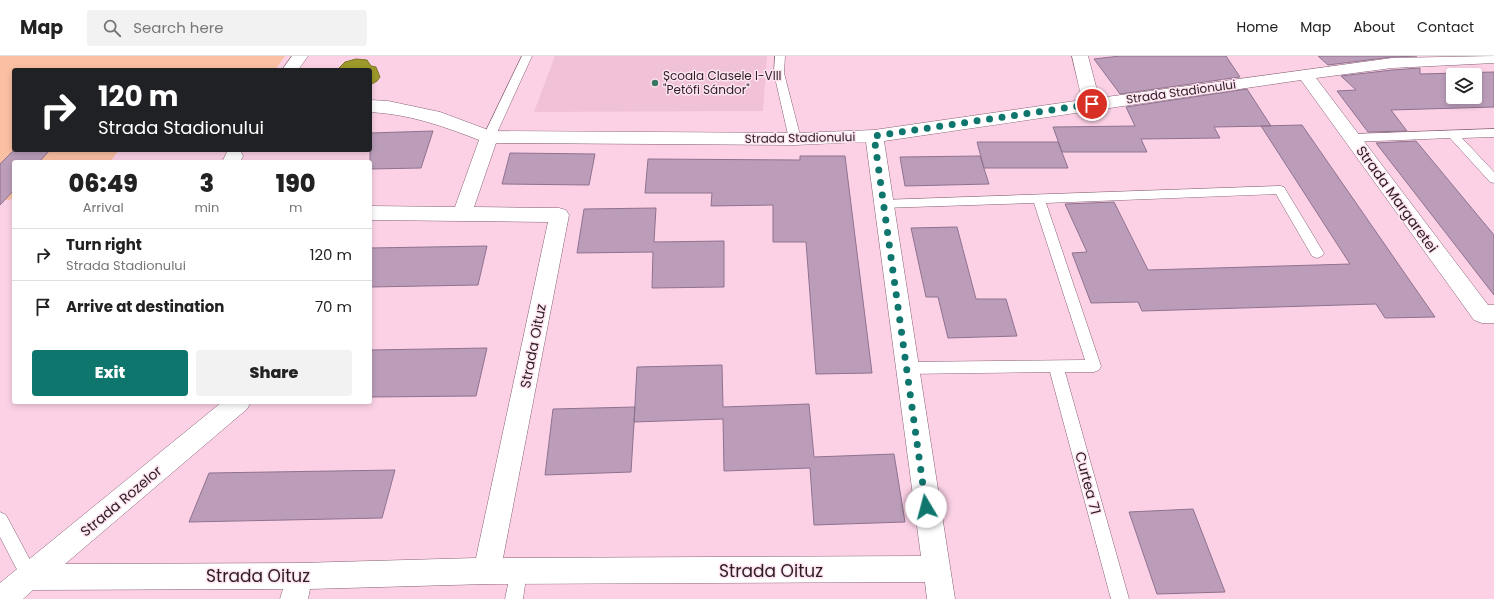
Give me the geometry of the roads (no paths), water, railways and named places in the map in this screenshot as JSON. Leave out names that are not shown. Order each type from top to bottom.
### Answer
[{"type":"street","points":[[291,68],[300,56]]},
{"type":"street","points":[[1080,56],[1092,104]]},
{"type":"street","name":"Strada Stadionului","points":[[372,106],[399,108],[440,118],[489,137],[795,139],[874,136],[1305,74],[1414,61],[1494,58]]},
{"type":"street","name":"Strada Margaretei","points":[[1305,74],[1482,314],[1494,314]]},
{"type":"street","points":[[874,136],[882,204],[940,599]]},
{"type":"street","points":[[372,213],[462,214],[489,137]]},
{"type":"street","name":"Strada Oituz","points":[[462,214],[559,215],[487,571]]},
{"type":"street","name":"Strada Rozelor","points":[[2,599],[237,404]]},
{"type":"street","name":"Strada Oituz","points":[[30,577],[297,588],[487,571],[935,569]]},
{"type":"lane","points":[[489,137],[527,56]]},
{"type":"lane","points":[[780,56],[779,73],[795,139]]},
{"type":"lane","points":[[1353,138],[1494,133]]},
{"type":"lane","points":[[1453,135],[1494,179]]},
{"type":"lane","points":[[882,204],[1280,190],[1317,253]]},
{"type":"lane","points":[[906,368],[1094,366],[1038,199]]},
{"type":"lane","name":"Curtea 71","points":[[1056,367],[1120,599]]},
{"type":"lane","points":[[0,520],[30,577]]},
{"type":"lane","points":[[514,599],[518,571]]},
{"type":"place","name":"Școala Clasele I-VIII \"Petőfi Sándor\"","points":[[655,83]]}]
